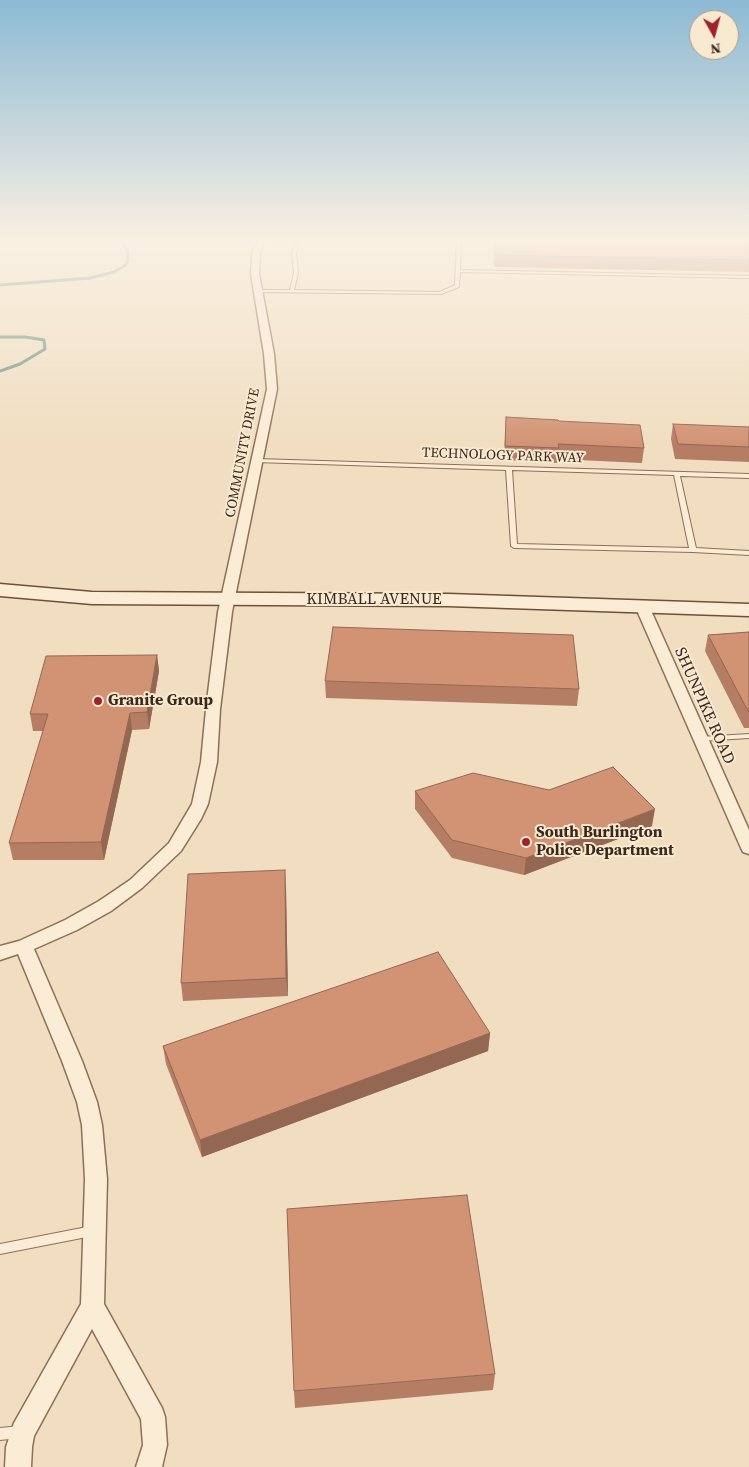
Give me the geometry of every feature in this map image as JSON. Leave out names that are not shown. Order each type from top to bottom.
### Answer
[{"type":"main road","name":"KIMBALL AVENUE","points":[[0,590],[73,598],[226,606],[458,600],[749,610]]},
{"type":"street","name":"COMMUNITY DRIVE","points":[[0,953],[24,946],[71,925],[105,906],[136,884],[175,847],[193,819],[204,790],[209,762],[213,709],[226,606],[272,389],[269,354],[260,307]]},
{"type":"street","name":"SHUNPIKE ROAD","points":[[642,606],[749,848]]},
{"type":"street","points":[[24,946],[87,1102],[95,1153],[92,1306],[152,1417],[155,1445],[149,1467]]},
{"type":"street","points":[[18,1467],[19,1446],[12,1433],[92,1306]]},
{"type":"lane","name":"TECHNOLOGY PARK WAY","points":[[257,461],[749,476]]},
{"type":"lane","points":[[509,468],[514,546],[749,553]]},
{"type":"lane","points":[[676,474],[693,550]]},
{"type":"lane","points":[[700,740],[749,736]]},
{"type":"lane","points":[[0,1249],[94,1230]]},
{"type":"building","points":[[506,417],[640,425],[644,448],[558,444],[559,448],[505,446]]},
{"type":"building","points":[[673,424],[749,427],[749,447],[678,444]]},
{"type":"building","points":[[333,627],[573,635],[579,689],[325,681]]},
{"type":"building","points":[[749,632],[749,711],[748,711],[708,635]]},
{"type":"building","points":[[157,655],[147,712],[130,713],[101,842],[9,843],[48,714],[30,714],[46,656]]},
{"type":"building","name":"South Burlington Police Department","points":[[613,767],[655,809],[526,858],[452,840],[415,791],[473,773],[549,790]]},
{"type":"building","points":[[285,870],[286,978],[181,983],[188,874]]},
{"type":"building","points":[[438,952],[490,1033],[200,1140],[163,1046]]},
{"type":"building","points":[[467,1195],[495,1374],[294,1391],[287,1209]]},
{"type":"waterway","points":[[0,337],[25,337],[44,340],[45,349],[20,364],[0,371]]},
{"type":"place","name":"Granite Group","points":[[98,701]]},
{"type":"place","name":"South Burlington Police Department","points":[[526,842]]}]
